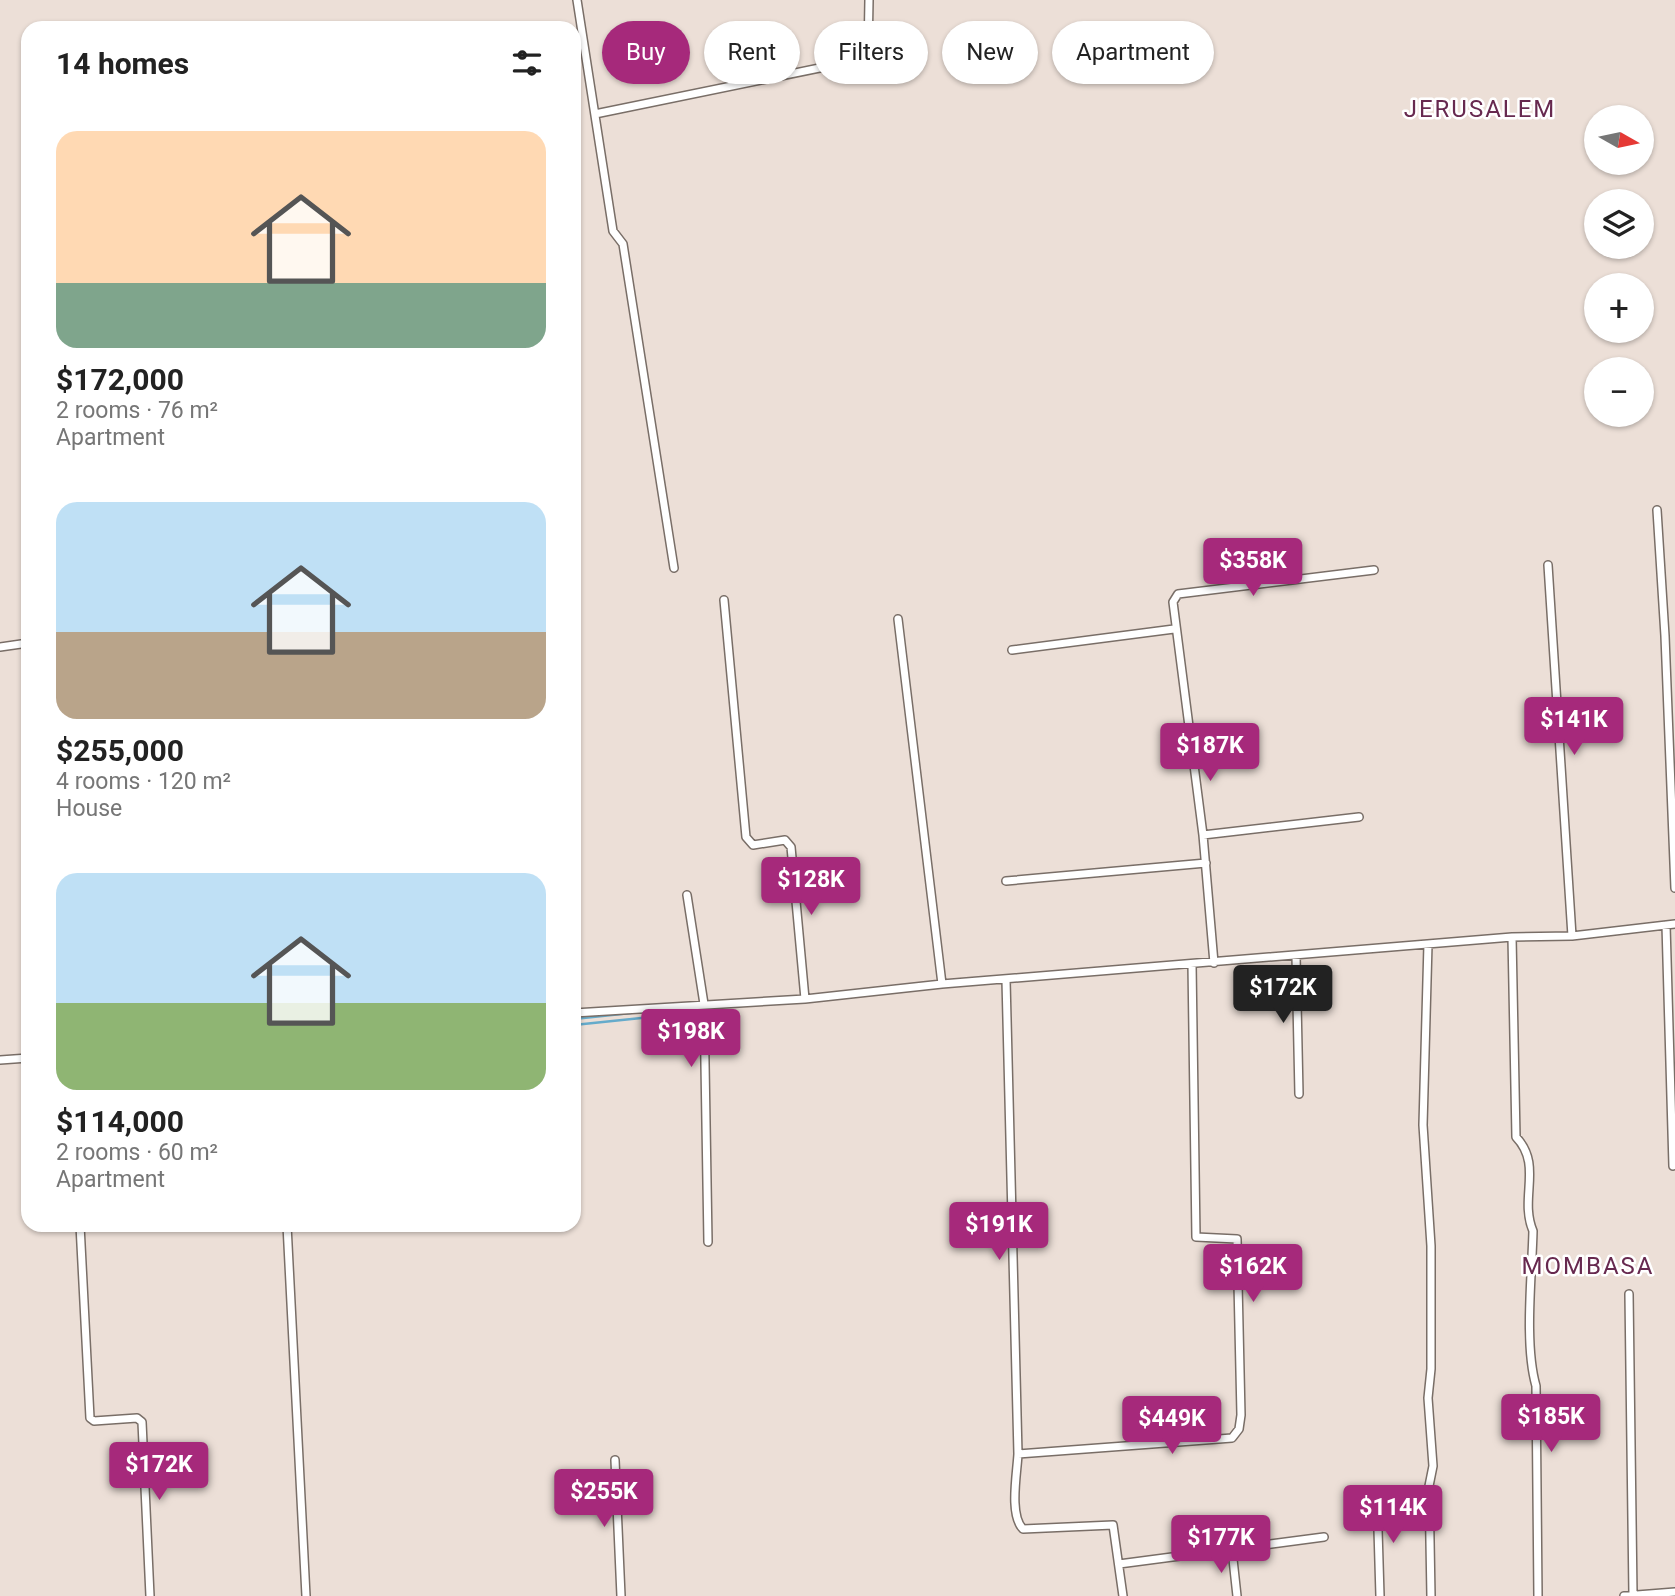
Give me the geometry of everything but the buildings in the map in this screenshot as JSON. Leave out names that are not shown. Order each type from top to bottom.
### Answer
[{"type":"street","points":[[577,0],[580,21]]},
{"type":"street","points":[[595,114],[839,64],[865,63],[868,54],[869,0]]},
{"type":"street","points":[[581,25],[614,231],[623,244],[674,568]]},
{"type":"street","points":[[1657,510],[1675,888]]},
{"type":"street","points":[[1548,565],[1572,936]]},
{"type":"street","points":[[1214,962],[1203,835],[1172,608],[1178,594],[1374,570]]},
{"type":"street","points":[[724,600],[746,838],[753,845],[785,840],[791,847],[805,999]]},
{"type":"street","points":[[898,619],[942,984]]},
{"type":"street","points":[[1012,650],[1174,629]]},
{"type":"street","points":[[0,648],[21,644]]},
{"type":"street","points":[[1203,835],[1359,817]]},
{"type":"street","points":[[1006,881],[1206,863]]},
{"type":"street","points":[[687,895],[704,1004],[708,1242]]},
{"type":"street","points":[[581,1013],[805,999],[942,984],[1512,936],[1572,936],[1675,924]]},
{"type":"street","points":[[1666,925],[1673,1166]]},
{"type":"street","points":[[1512,936],[1516,1137],[1526,1147],[1531,1161],[1528,1219],[1533,1231],[1530,1312],[1532,1370],[1536,1385],[1538,1596]]},
{"type":"street","points":[[1428,944],[1423,1125],[1431,1246],[1431,1369],[1428,1398],[1433,1466],[1429,1486],[1430,1596]]},
{"type":"street","points":[[1296,956],[1299,1094]]},
{"type":"street","points":[[1018,1454],[1231,1437],[1239,1429],[1241,1392],[1237,1239],[1196,1237],[1192,964]]},
{"type":"street","points":[[1006,980],[1018,1454],[1015,1513],[1018,1525],[1023,1529],[1113,1525],[1123,1596]]},
{"type":"street","points":[[0,1060],[21,1058]]},
{"type":"street","points":[[80,1232],[90,1418],[94,1421],[137,1418],[142,1422],[149,1596]]},
{"type":"street","points":[[287,1232],[306,1596]]},
{"type":"street","points":[[1629,1294],[1633,1595]]},
{"type":"street","points":[[615,1460],[621,1596]]},
{"type":"street","points":[[1377,1496],[1380,1596]]},
{"type":"street","points":[[1119,1564],[1324,1537]]},
{"type":"street","points":[[1232,1550],[1237,1596]]},
{"type":"street","points":[[1624,1596],[1675,1592]]},
{"type":"waterway","points":[[581,1024],[699,1012]]},
{"type":"waterway","points":[[581,1018],[631,1013]]},
{"type":"district","name":"JERUSALEM","points":[[1480,109]]},
{"type":"district","name":"MOMBASA","points":[[1588,1266]]}]
